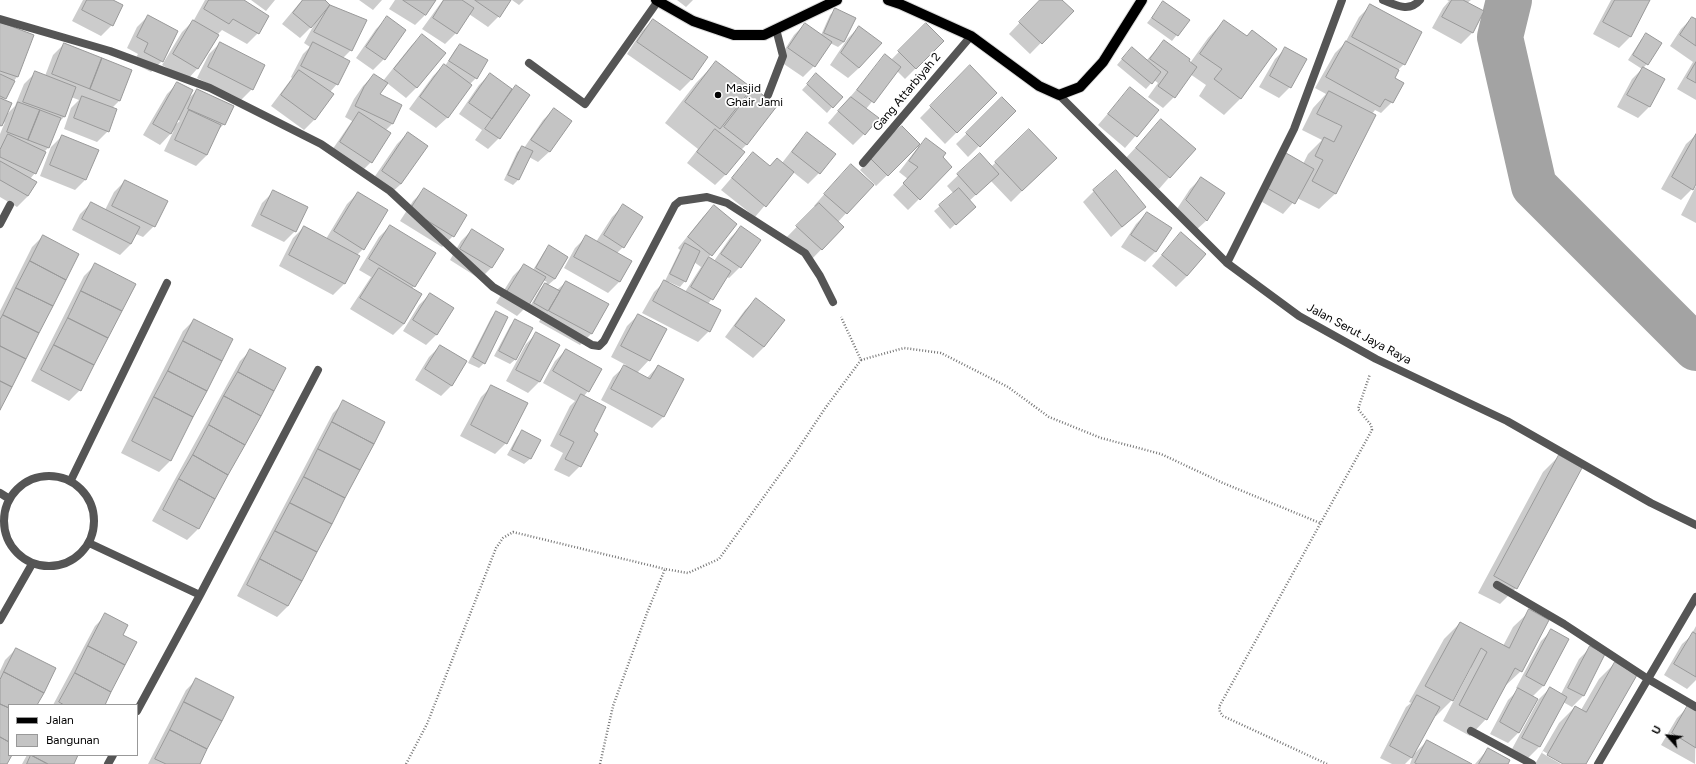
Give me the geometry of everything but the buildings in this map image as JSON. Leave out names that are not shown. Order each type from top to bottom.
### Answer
[{"type":"main road","points":[[657,0],[693,21],[734,35],[764,35],[837,0]]},
{"type":"main road","points":[[888,0],[970,36],[1039,86],[1059,95],[1080,87],[1103,62],[1142,0]]},
{"type":"street","points":[[529,63],[585,104],[657,0]]},
{"type":"street","points":[[1227,263],[1294,129],[1342,0]]},
{"type":"street","points":[[1383,0],[1402,8],[1410,7],[1420,0]]},
{"type":"street","points":[[0,19],[110,52],[210,88],[321,144],[390,191],[493,287],[592,345],[599,346],[604,341],[675,205],[680,201],[707,197],[727,203],[805,253],[820,276],[833,302]]},
{"type":"street","points":[[768,95],[783,56],[776,29]]},
{"type":"street","name":"Gang Attarbiyah 2","points":[[863,163],[970,36]]},
{"type":"street","name":"Jalan Serut Jaya Raya","points":[[1059,95],[1227,263],[1299,316],[1376,359],[1507,421],[1652,503],[1696,525]]},
{"type":"street","points":[[0,224],[10,205]]},
{"type":"street","points":[[71,480],[166,283]]},
{"type":"street","points":[[138,708],[200,595],[318,370]]},
{"type":"street","points":[[48,474],[71,480],[88,496],[95,519],[89,543],[75,559],[54,567],[32,564],[12,548],[3,524],[8,498],[25,481],[48,474]]},
{"type":"street","points":[[0,493],[8,498]]},
{"type":"street","points":[[89,543],[200,595]]},
{"type":"street","points":[[0,620],[32,564]]},
{"type":"street","points":[[1497,585],[1564,624],[1648,679],[1696,707]]},
{"type":"street","points":[[1598,764],[1696,597]]},
{"type":"street","points":[[1471,731],[1532,764]]},
{"type":"path","points":[[833,302],[861,360]]},
{"type":"path","points":[[406,764],[427,724],[493,556],[503,538],[514,532],[665,569],[688,572],[719,559],[861,360],[904,348],[941,353],[1008,387],[1049,417],[1101,438],[1161,454],[1223,483],[1320,523]]},
{"type":"path","points":[[1327,764],[1223,716],[1220,712],[1220,707],[1372,430],[1371,425],[1358,409],[1376,359]]},
{"type":"path","points":[[600,764],[613,706],[646,613],[665,569]]},
{"type":"waterway","points":[[1509,0],[1500,37],[1534,186],[1696,348]]},
{"type":"place","name":"Masjid Ghair Jami","points":[[718,95]]}]
